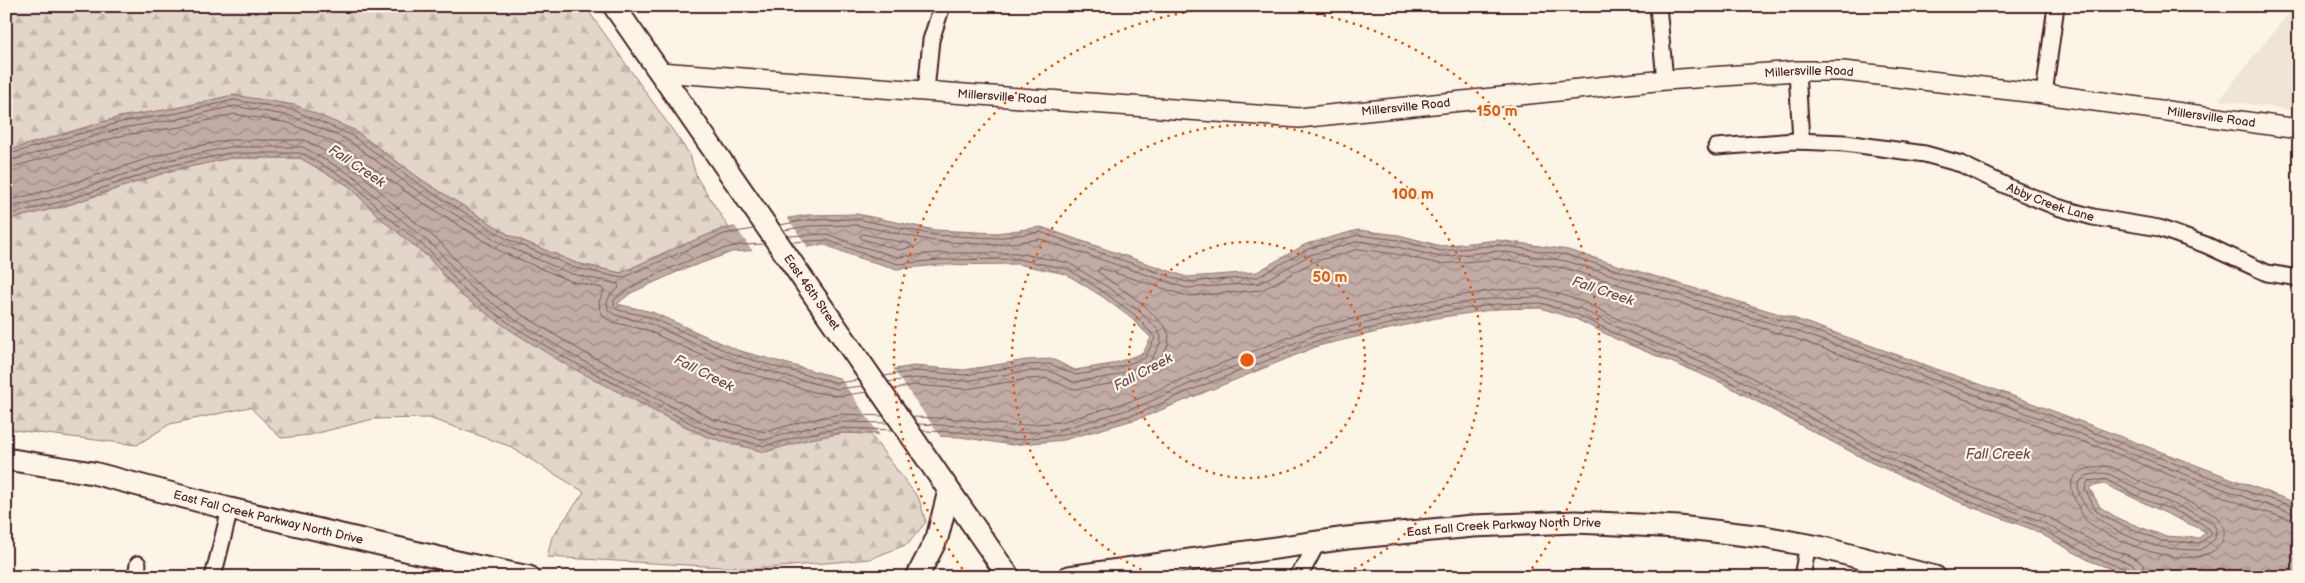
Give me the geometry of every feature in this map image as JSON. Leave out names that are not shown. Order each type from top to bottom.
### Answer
[{"type":"main road","name":"East 46th Street","points":[[614,6],[1009,577]]},
{"type":"main road","name":"East Fall Creek Parkway North Drive","points":[[6,459],[92,473],[230,509],[460,563],[529,577]]},
{"type":"main road","points":[[917,577],[937,538],[949,491]]},
{"type":"main road","name":"East Fall Creek Parkway North Drive","points":[[1069,577],[1347,538],[1473,526],[1576,522],[1679,527],[1764,537],[1808,544],[1935,577]]},
{"type":"street","points":[[926,91],[930,40],[942,6]]},
{"type":"street","points":[[1658,6],[1665,80]]},
{"type":"street","points":[[2044,94],[2056,6]]},
{"type":"street","name":"Millersville Road","points":[[659,72],[1299,118],[1665,80],[1797,71],[1852,72],[2044,94],[2299,129]]},
{"type":"street","points":[[1797,71],[1801,141]]},
{"type":"street","name":"Abby Creek Lane","points":[[1716,147],[1761,142],[1844,143],[1940,158],[1975,170],[2015,190],[2057,207],[2094,217],[2173,232],[2267,273],[2299,278]]},
{"type":"street","points":[[213,577],[230,509]]},
{"type":"street","points":[[1296,577],[1305,566],[1317,543]]},
{"type":"street","points":[[1802,577],[1808,544]]},
{"type":"shaded area","points":[[2294,6],[2299,6],[2299,111],[2219,100]]},
{"type":"green space","points":[[6,6],[585,6],[690,155],[697,178],[729,228],[668,251],[621,273],[576,263],[509,235],[422,180],[354,130],[233,95],[177,108],[120,117],[6,151]]},
{"type":"green space","points":[[231,158],[300,158],[349,186],[379,217],[428,257],[462,296],[651,410],[707,437],[765,452],[809,439],[843,433],[870,434],[919,499],[926,522],[908,544],[870,559],[757,569],[547,557],[552,537],[584,492],[509,446],[429,418],[373,419],[310,435],[281,438],[250,407],[170,424],[137,445],[6,429],[6,220],[65,206],[170,171]]},
{"type":"water","name":"Fall Creek","points":[[233,95],[295,105],[354,130],[422,180],[509,235],[576,263],[621,273],[722,229],[807,215],[857,214],[935,230],[997,233],[1041,227],[1187,277],[1257,272],[1306,244],[1358,230],[1399,235],[1441,246],[1498,240],[1568,250],[1796,319],[2016,397],[2299,504],[2299,577],[2133,577],[2090,561],[2034,530],[1966,505],[1870,462],[1722,383],[1618,340],[1576,319],[1540,308],[1498,309],[1436,318],[1318,346],[1144,417],[1064,440],[1012,445],[960,437],[843,433],[809,439],[765,452],[707,437],[568,366],[510,330],[462,296],[428,257],[379,217],[349,186],[300,158],[231,158],[170,171],[65,206],[6,220],[6,151],[120,117],[177,108]],"holes":[[[825,245],[856,257],[897,269],[939,265],[1017,264],[1066,274],[1103,297],[1132,319],[1151,338],[1143,353],[1112,364],[1075,370],[1052,359],[1026,360],[964,370],[914,366],[839,378],[737,350],[652,312],[617,304],[631,293],[677,272],[732,252]],[[2104,484],[2206,532],[2199,538],[2164,536],[2119,519],[2100,507],[2089,487]]]},
{"type":"pier","points":[[786,216],[809,249],[754,253],[734,225]]},
{"type":"pier","points":[[892,367],[942,439],[881,437],[838,375]]}]
